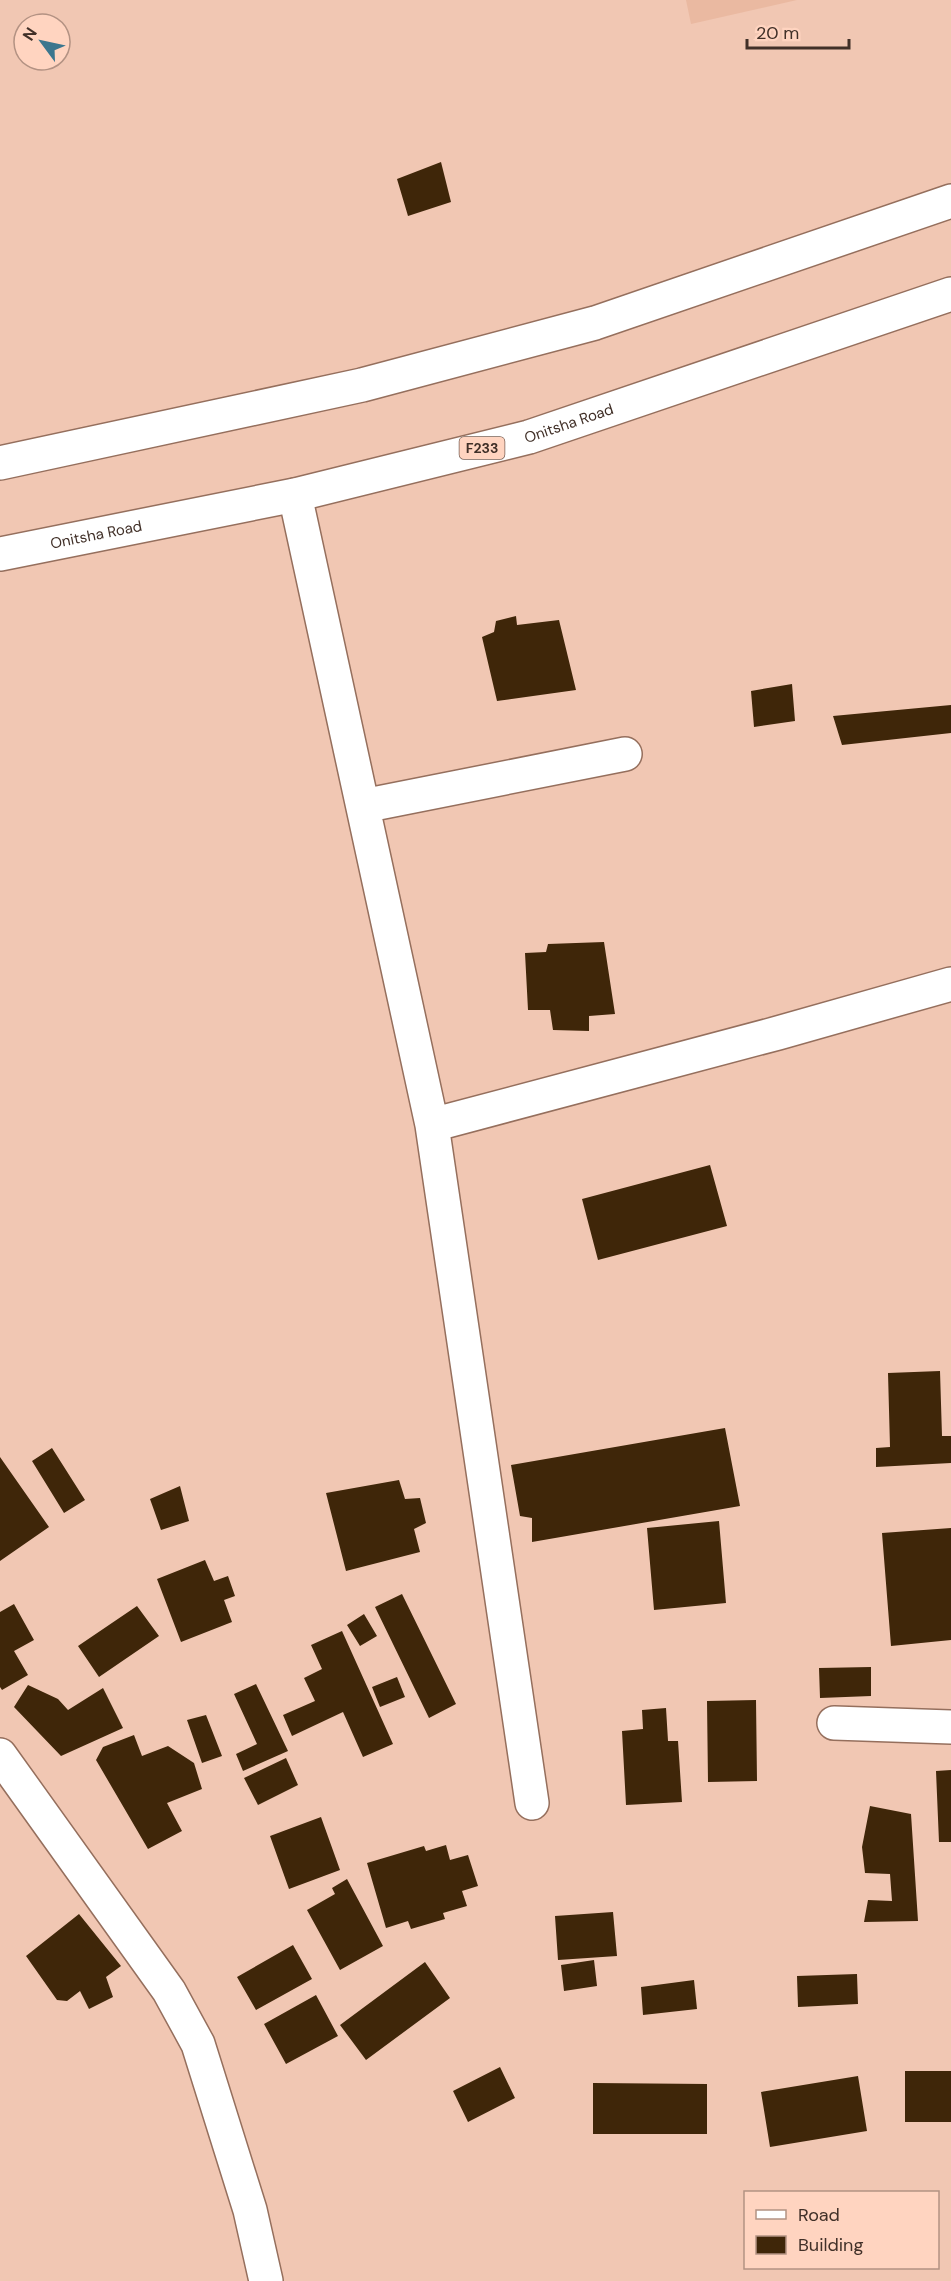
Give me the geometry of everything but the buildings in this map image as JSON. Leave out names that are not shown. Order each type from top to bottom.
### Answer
[{"type":"street","points":[[0,463],[362,385],[595,323],[951,201]]},
{"type":"street","name":"Onitsha Road","points":[[0,554],[295,495],[528,436],[951,294]]},
{"type":"street","points":[[295,495],[432,1125],[532,1803]]},
{"type":"street","points":[[363,806],[625,754]]},
{"type":"street","points":[[432,1125],[778,1034],[951,984]]},
{"type":"street","points":[[834,1723],[951,1727]]},
{"type":"street","points":[[0,1755],[169,1991],[198,2044],[250,2210],[266,2281]]},
{"type":"shaded area","points":[[686,0],[797,0],[691,24]]}]
